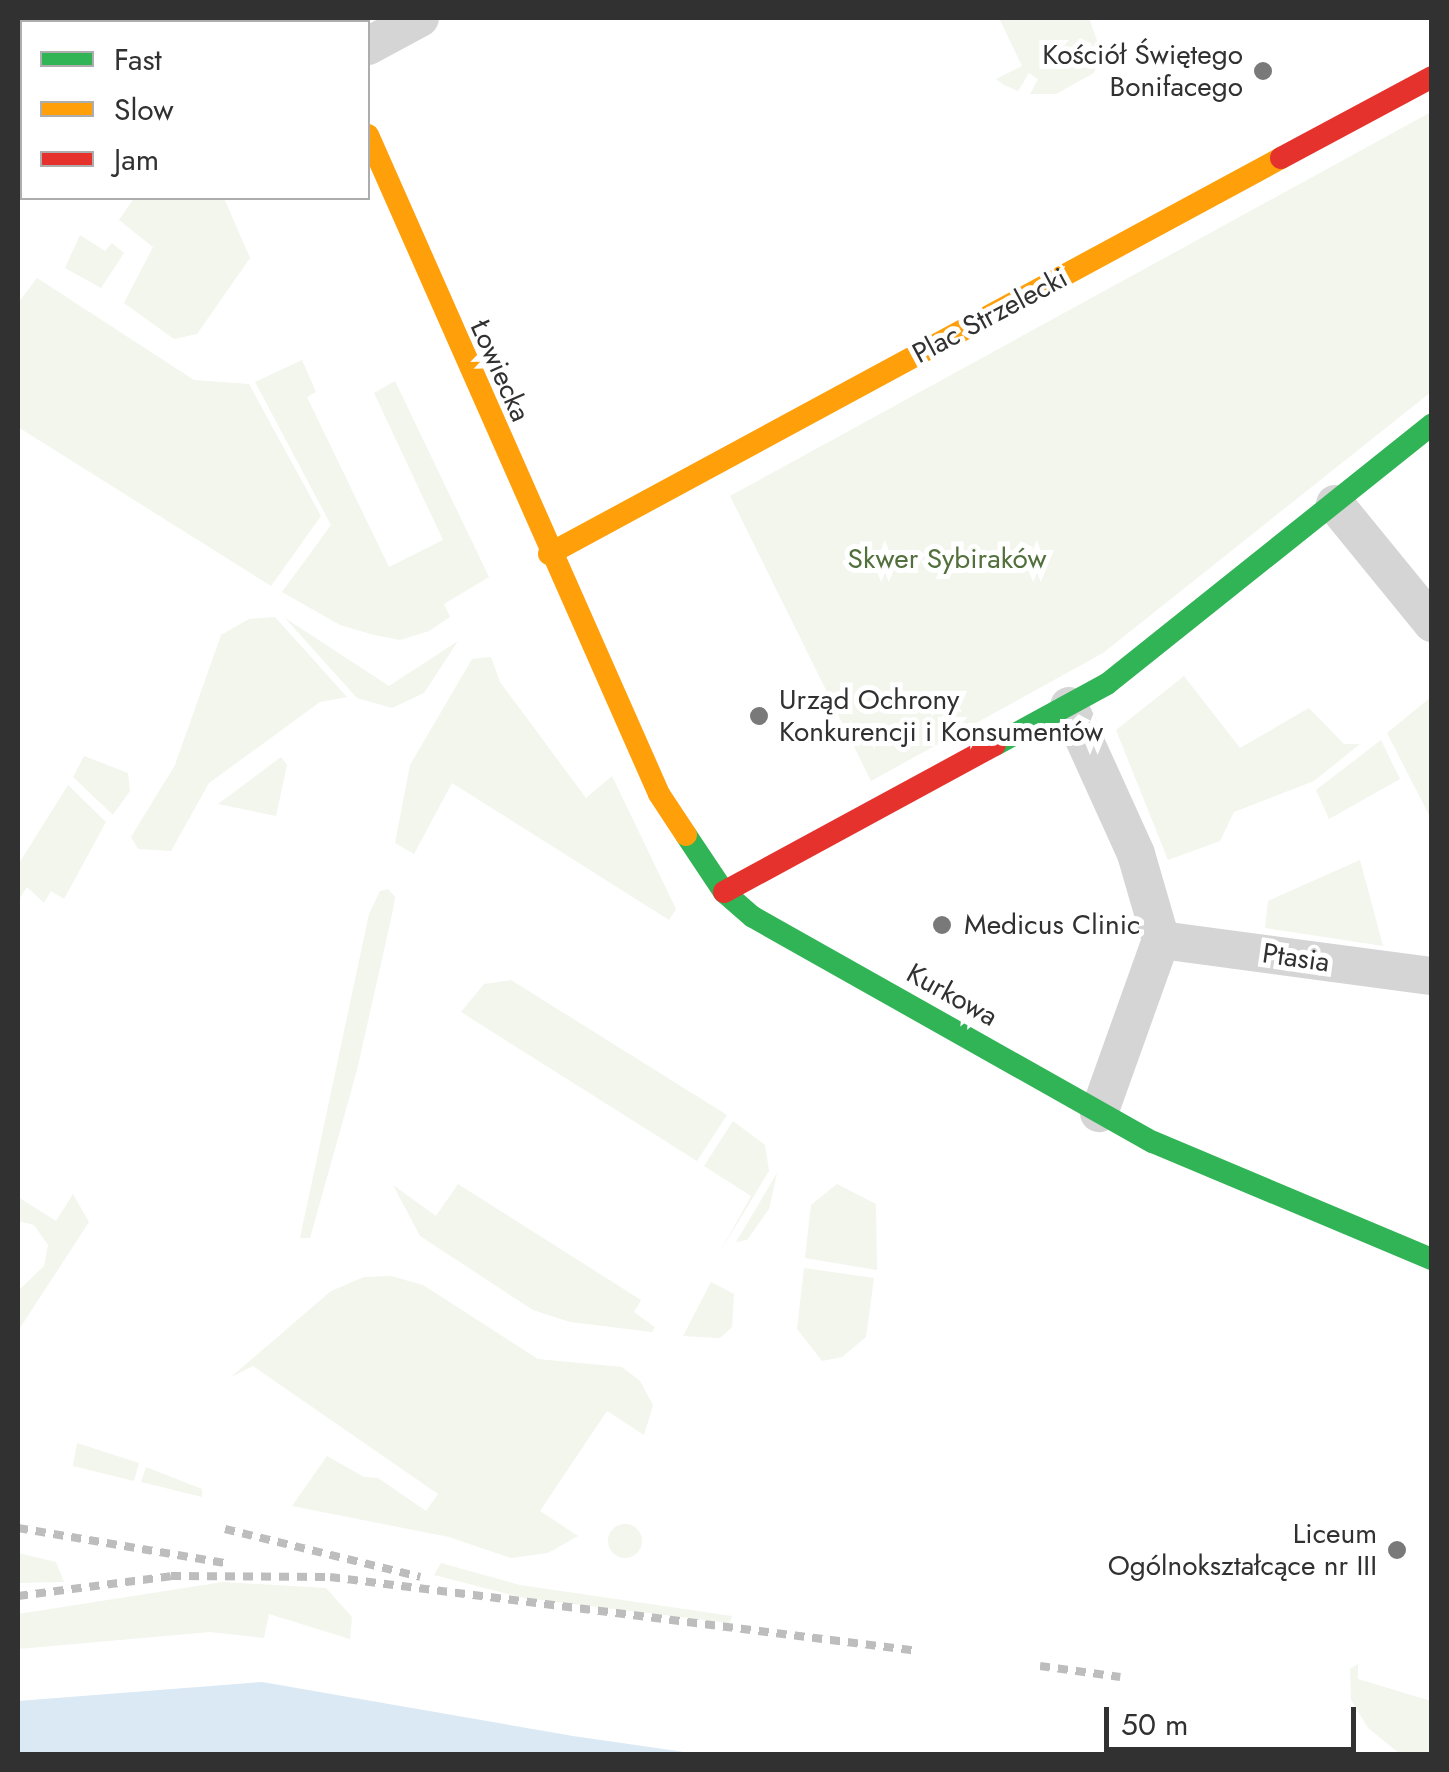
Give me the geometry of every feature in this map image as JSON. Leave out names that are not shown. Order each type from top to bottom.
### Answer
[{"type":"street","points":[[370,45],[420,18]]},
{"type":"street","name":"Plac Strzelecki","points":[[549,554],[1432,77]]},
{"type":"street","name":"Łowiecka","points":[[370,140],[583,630]]},
{"type":"street","points":[[724,892],[1108,684],[1432,425]]},
{"type":"street","points":[[1335,504],[1432,623]]},
{"type":"street","name":"Kurkowa","points":[[583,630],[659,794],[724,892],[753,917],[1178,1154],[1432,1259]]},
{"type":"street","points":[[1069,706],[1136,854],[1161,940],[1099,1113]]},
{"type":"street","name":"Ptasia","points":[[1161,940],[1432,976]]},
{"type":"green space","points":[[287,18],[288,20],[202,19]]},
{"type":"green space","points":[[999,18],[1089,18],[1101,52],[1094,73],[1056,94],[1030,94],[1038,79],[1029,73],[1018,91],[1004,85],[996,79],[1022,66]]},
{"type":"green space","name":"Skwer Sybiraków","points":[[1431,112],[1431,392],[1103,653],[871,781],[730,496]]},
{"type":"green space","points":[[133,200],[225,200],[250,258],[197,334],[174,339],[124,303],[153,247],[119,220]]},
{"type":"green space","points":[[80,235],[105,251],[112,243],[124,253],[101,288],[65,268]]},
{"type":"green space","points":[[37,278],[194,380],[249,384],[321,516],[271,586],[18,427],[18,303]]},
{"type":"green space","points":[[302,360],[316,392],[307,397],[389,567],[443,540],[374,393],[395,381],[489,577],[444,604],[450,617],[429,631],[400,640],[374,635],[340,625],[282,592],[331,525],[255,382]]},
{"type":"green space","points":[[275,617],[347,697],[320,702],[209,783],[171,851],[138,849],[131,837],[175,765],[221,635],[249,619]]},
{"type":"green space","points":[[285,618],[389,686],[458,641],[424,693],[392,708],[357,698]]},
{"type":"green space","points":[[491,657],[500,682],[586,798],[612,776],[676,909],[669,920],[452,783],[414,854],[395,843],[410,765],[472,659]]},
{"type":"green space","points":[[1184,676],[1240,748],[1309,708],[1344,744],[1360,744],[1314,781],[1234,812],[1220,841],[1168,860],[1116,730]]},
{"type":"green space","points":[[1431,697],[1431,819],[1387,733]]},
{"type":"green space","points":[[1381,740],[1400,779],[1329,819],[1316,790]]},
{"type":"green space","points":[[84,756],[128,773],[130,791],[113,815],[73,777]]},
{"type":"green space","points":[[281,757],[287,765],[276,816],[218,804]]},
{"type":"green space","points":[[68,785],[106,822],[64,899],[51,891],[44,903],[27,887],[18,901],[18,865]]},
{"type":"green space","points":[[1360,860],[1383,946],[1265,928],[1268,901]]},
{"type":"green space","points":[[388,889],[395,897],[393,910],[357,1070],[310,1238],[300,1238],[369,914],[380,891]]},
{"type":"green space","points":[[511,980],[727,1115],[697,1161],[461,1012],[484,984]]},
{"type":"green space","points":[[733,1121],[765,1145],[769,1171],[720,1252],[751,1196],[704,1166]]},
{"type":"green space","points":[[777,1173],[769,1209],[747,1240],[736,1242]]},
{"type":"green space","points":[[458,1184],[641,1300],[634,1312],[655,1327],[652,1332],[570,1322],[533,1310],[420,1236],[393,1185],[436,1216]]},
{"type":"green space","points":[[837,1184],[876,1204],[877,1270],[805,1258],[811,1205]]},
{"type":"green space","points":[[73,1194],[89,1222],[18,1331],[18,1291],[44,1266],[48,1245],[34,1225],[18,1221],[18,1197],[56,1221]]},
{"type":"green space","points":[[804,1268],[874,1278],[866,1337],[842,1357],[822,1361],[797,1329]]},
{"type":"green space","points":[[391,1276],[423,1285],[538,1359],[622,1367],[640,1381],[653,1405],[644,1435],[607,1411],[540,1511],[578,1536],[548,1553],[511,1558],[449,1537],[292,1506],[327,1456],[364,1477],[378,1478],[426,1511],[438,1494],[253,1366],[231,1377],[331,1291],[364,1277]]},
{"type":"green space","points":[[711,1282],[734,1294],[732,1327],[720,1338],[683,1336]]},
{"type":"green space","points":[[77,1443],[139,1463],[134,1481],[73,1466]]},
{"type":"green space","points":[[146,1467],[202,1489],[202,1497],[141,1482]]},
{"type":"green space","points":[[625,1524],[637,1529],[642,1541],[637,1553],[625,1558],[613,1553],[608,1541],[613,1529]]},
{"type":"green space","points":[[18,1553],[56,1562],[64,1582],[18,1583]]},
{"type":"green space","points":[[441,1563],[520,1585],[732,1616],[730,1623],[524,1598],[434,1575]]},
{"type":"green space","points":[[223,1582],[326,1588],[352,1617],[350,1639],[269,1614],[264,1638],[210,1632],[18,1649],[18,1614]]},
{"type":"green space","points":[[1358,1664],[1358,1679],[1431,1701],[1431,1754],[1400,1754],[1368,1728],[1351,1700],[1350,1669]]},
{"type":"shaded area","points":[[262,1682],[698,1754],[18,1754],[18,1701]]},
{"type":"railway","points":[[18,1528],[226,1563]]},
{"type":"railway","points":[[225,1529],[420,1577]]},
{"type":"railway","points":[[18,1596],[171,1576],[330,1577],[918,1651]]},
{"type":"railway","points":[[1040,1666],[1120,1677]]},
{"type":"traffic: fast","points":[[995,745],[1107,684],[1432,425]]},
{"type":"traffic: fast","points":[[686,835],[724,892],[753,917],[1153,1142],[1432,1259]]},
{"type":"traffic: slow","points":[[370,140],[659,794],[686,835]]},
{"type":"traffic: slow","points":[[549,554],[1281,158]]},
{"type":"traffic: jam","points":[[1281,158],[1432,77]]},
{"type":"traffic: jam","points":[[724,892],[995,745]]},
{"type":"place","name":"Kościół Świętego Bonifacego","points":[[1263,71]]},
{"type":"place","name":"Urząd Ochrony Konkurencji i Konsumentów","points":[[759,716]]},
{"type":"place","name":"Medicus Clinic","points":[[942,925]]},
{"type":"place","name":"Liceum Ogólnokształcące nr III","points":[[1397,1550]]}]
